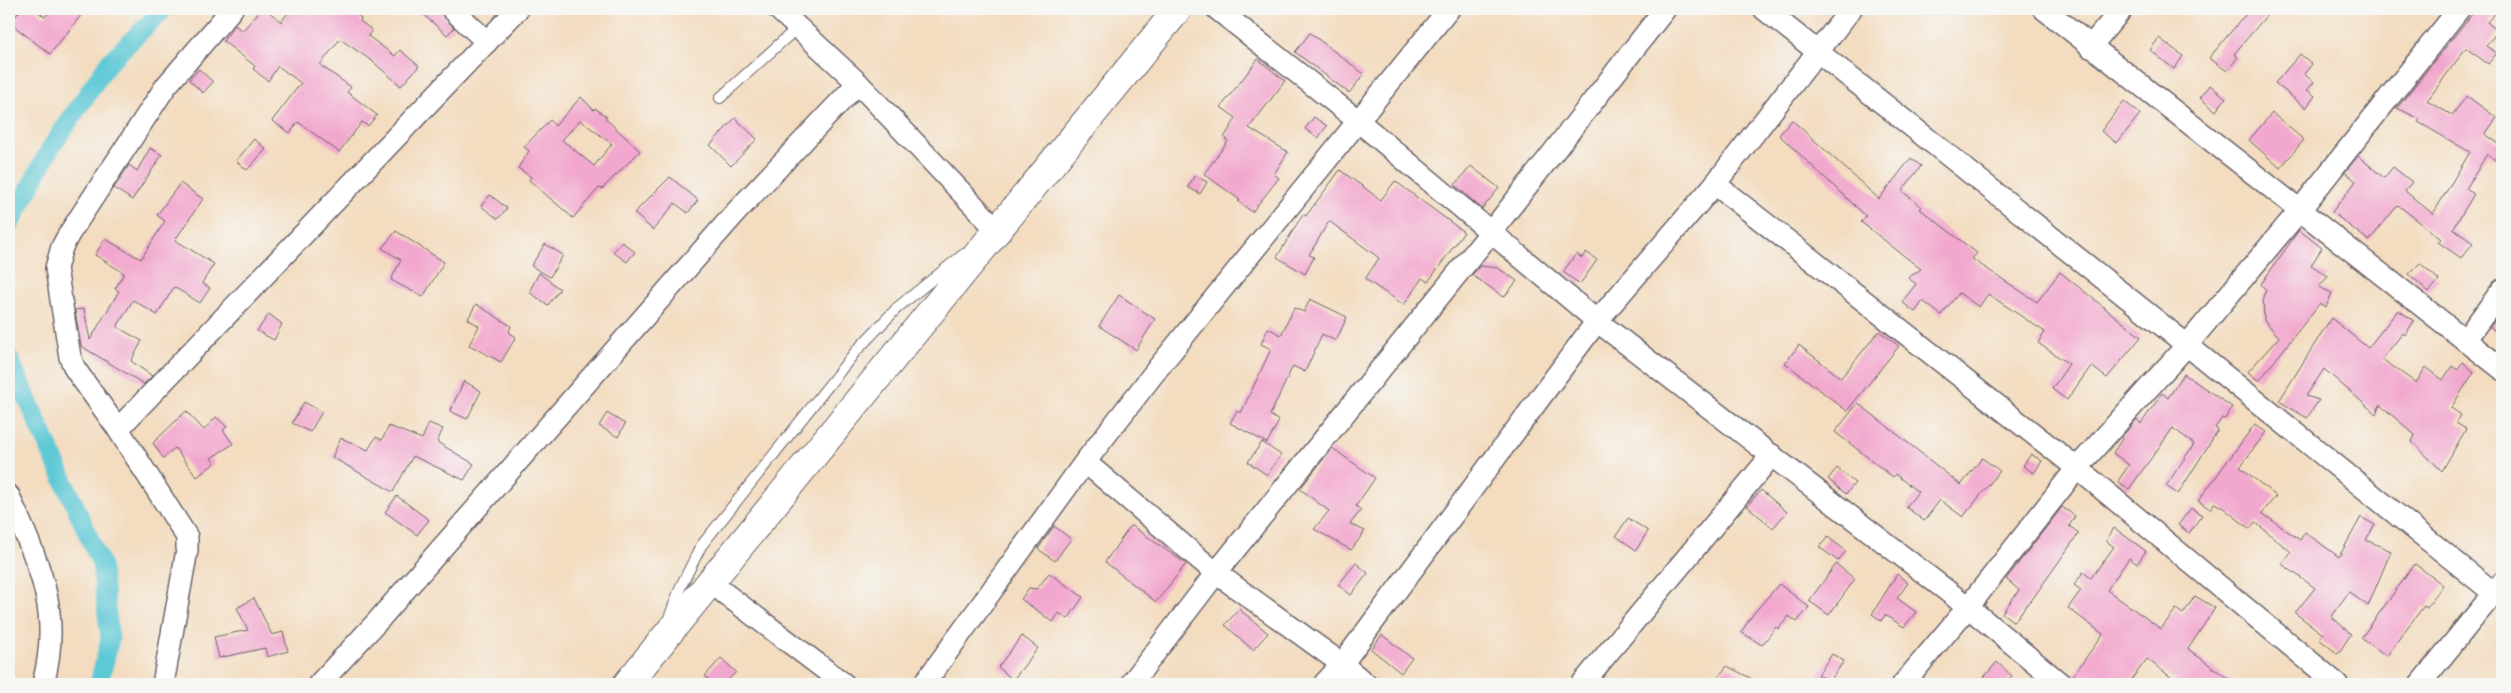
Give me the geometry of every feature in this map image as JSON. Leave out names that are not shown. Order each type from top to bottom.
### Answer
[{"type":"highway","points":[[627,684],[1178,9]]},
{"type":"street","points":[[163,684],[187,550],[187,538],[118,428],[75,369],[70,357],[56,268],[62,247],[69,234],[166,86],[232,9]]},
{"type":"street","points":[[452,9],[488,42]]},
{"type":"street","points":[[118,428],[518,9]]},
{"type":"street","points":[[778,9],[858,83],[998,231]]},
{"type":"street","points":[[1218,9],[1357,120],[1597,321],[1968,607],[2060,684]]},
{"type":"street","points":[[924,684],[1085,462],[1158,368],[1448,9]]},
{"type":"street","points":[[1131,684],[1216,573],[1491,232],[1665,9]]},
{"type":"street","points":[[1764,9],[2188,345],[2499,588],[2420,684]]},
{"type":"street","points":[[1324,684],[1342,664],[1597,321],[1716,184],[1851,9]]},
{"type":"street","points":[[2044,9],[2090,47],[2502,368]]},
{"type":"street","points":[[2090,47],[2122,9]]},
{"type":"street","points":[[1903,684],[1968,607],[2077,468],[2188,345],[2299,210],[2459,9]]},
{"type":"street","points":[[320,684],[376,623],[737,211],[858,83]]},
{"type":"street","points":[[1716,184],[2077,468],[2337,684]]},
{"type":"street","points":[[2465,340],[2502,290]]},
{"type":"street","points":[[1582,684],[1772,455]]},
{"type":"street","points":[[1085,462],[1216,573],[1342,664],[1366,684]]},
{"type":"street","points":[[9,496],[39,565],[50,605],[51,647],[43,684]]},
{"type":"street","points":[[711,583],[844,684]]},
{"type":"lane","points":[[720,98],[798,27]]},
{"type":"lane","points":[[660,644],[681,586],[701,546],[856,351],[898,307],[951,264],[998,231]]},
{"type":"building","points":[[21,9],[34,9],[45,17],[52,9],[86,9],[50,54],[10,23]]},
{"type":"building","points":[[262,9],[266,9],[281,22],[291,9],[351,9],[361,18],[360,21],[372,30],[368,36],[395,56],[400,50],[419,66],[401,86],[372,61],[340,39],[320,65],[351,87],[347,92],[377,115],[368,126],[362,122],[339,152],[298,122],[290,133],[272,121],[301,83],[278,66],[268,81],[253,69],[255,66],[223,41],[235,25],[242,31]]},
{"type":"building","points":[[417,9],[438,9],[454,28],[447,35]]},
{"type":"building","points":[[2250,9],[2272,9],[2234,54],[2238,57],[2227,71],[2209,58]]},
{"type":"building","points":[[2476,9],[2499,9],[2487,22],[2498,31],[2486,46],[2497,53],[2488,64],[2466,48],[2427,101],[2452,115],[2467,96],[2497,118],[2485,134],[2502,146],[2502,164],[2487,154],[2466,189],[2474,194],[2453,229],[2473,243],[2461,258],[2438,242],[2441,239],[2398,205],[2369,241],[2332,212],[2356,181],[2345,172],[2358,156],[2384,178],[2393,167],[2412,182],[2405,191],[2433,214],[2470,152],[2418,122],[2420,119],[2397,108]]},
{"type":"building","points":[[1310,33],[1364,74],[1349,93],[1295,52]]},
{"type":"building","points":[[2159,38],[2183,56],[2174,69],[2150,50]]},
{"type":"building","points":[[2300,54],[2312,64],[2304,74],[2314,82],[2307,90],[2315,96],[2306,108],[2275,83]]},
{"type":"building","points":[[1258,59],[1285,81],[1249,128],[1288,152],[1274,174],[1279,178],[1252,212],[1238,201],[1240,200],[1204,174],[1228,141],[1224,138],[1236,118],[1221,107]]},
{"type":"building","points":[[199,69],[213,82],[203,93],[189,80]]},
{"type":"building","points":[[2210,85],[2226,98],[2216,111],[2200,98]]},
{"type":"building","points":[[581,97],[594,110],[595,108],[607,117],[605,118],[640,151],[602,189],[599,188],[573,218],[529,180],[531,177],[518,168],[529,151],[524,147],[550,120],[555,126]],"holes":[[[580,120],[612,144],[594,166],[562,140]]]},
{"type":"building","points":[[2124,101],[2140,114],[2117,143],[2101,131]]},
{"type":"building","points":[[2272,113],[2304,140],[2280,168],[2249,140]]},
{"type":"building","points":[[1314,117],[1327,126],[1318,138],[1305,129]]},
{"type":"building","points":[[735,118],[757,139],[731,166],[710,145]]},
{"type":"building","points":[[1792,120],[1879,199],[1911,158],[1921,166],[1902,191],[1922,207],[1920,209],[1977,253],[1972,259],[2037,302],[2060,272],[2141,337],[2107,378],[2091,366],[2067,400],[2052,389],[2069,364],[2038,343],[2045,332],[1988,294],[1979,307],[1959,293],[1941,315],[1923,301],[1915,312],[1902,302],[1916,284],[1908,278],[1921,269],[1861,222],[1866,216],[1779,135]]},
{"type":"building","points":[[254,139],[266,149],[247,170],[236,161]]},
{"type":"building","points":[[150,148],[162,155],[132,200],[114,188],[129,165],[137,171]]},
{"type":"building","points":[[1471,166],[1499,188],[1482,209],[1455,185]]},
{"type":"building","points":[[1340,170],[1381,200],[1395,181],[1464,232],[1428,282],[1422,278],[1404,305],[1365,279],[1379,258],[1329,221],[1309,255],[1314,257],[1305,274],[1277,257],[1303,214],[1306,216]]},
{"type":"building","points":[[1195,175],[1207,182],[1200,194],[1188,187]]},
{"type":"building","points":[[670,177],[698,200],[688,213],[675,203],[653,230],[634,213]]},
{"type":"building","points":[[180,183],[203,199],[175,240],[214,264],[202,283],[210,288],[200,303],[174,287],[157,315],[133,300],[117,327],[142,341],[131,361],[152,376],[144,384],[81,346],[75,310],[84,309],[90,340],[119,291],[115,289],[124,273],[95,255],[105,239],[141,259],[165,221],[157,215]]},
{"type":"building","points":[[490,195],[507,208],[498,219],[481,206]]},
{"type":"building","points":[[2299,230],[2322,248],[2311,265],[2328,276],[2319,287],[2332,293],[2326,307],[2320,303],[2259,381],[2248,372],[2279,337],[2264,320],[2263,297],[2266,290],[2261,284]]},
{"type":"building","points":[[396,231],[444,262],[423,297],[391,280],[401,260],[382,248]]},
{"type":"building","points":[[622,242],[635,252],[627,262],[613,252]]},
{"type":"building","points":[[545,244],[563,255],[550,277],[531,266]]},
{"type":"building","points":[[1586,252],[1597,260],[1580,284],[1563,272],[1576,254],[1582,258]]},
{"type":"building","points":[[2420,263],[2439,280],[2429,292],[2409,274]]},
{"type":"building","points":[[1480,266],[1498,268],[1517,281],[1504,297],[1472,275]]},
{"type":"building","points":[[539,273],[560,289],[548,305],[529,292]]},
{"type":"building","points":[[1119,295],[1155,319],[1136,350],[1099,326]]},
{"type":"building","points":[[1310,299],[1347,317],[1336,341],[1322,334],[1305,372],[1293,366],[1270,415],[1279,421],[1267,443],[1230,423],[1237,411],[1241,413],[1271,349],[1261,344],[1268,328],[1281,335],[1294,308],[1304,312]]},
{"type":"building","points":[[476,304],[511,326],[509,332],[516,337],[501,362],[469,345],[479,326],[468,319]]},
{"type":"building","points":[[2398,310],[2414,321],[2405,335],[2403,333],[2382,359],[2416,383],[2426,367],[2443,380],[2452,366],[2458,370],[2463,362],[2474,372],[2451,408],[2461,415],[2456,423],[2466,429],[2442,471],[2412,442],[2415,435],[2380,405],[2376,414],[2324,369],[2306,396],[2319,400],[2307,418],[2279,401],[2331,318],[2368,348]]},
{"type":"building","points":[[2502,311],[2502,336],[2490,327]]},
{"type":"building","points":[[269,314],[282,324],[274,340],[257,331]]},
{"type":"building","points":[[1879,331],[1899,346],[1847,411],[1785,363],[1799,345],[1841,378]]},
{"type":"building","points":[[2184,374],[2232,407],[2225,419],[2222,418],[2215,428],[2218,430],[2178,494],[2166,486],[2194,444],[2173,428],[2129,489],[2118,481],[2129,465],[2113,453],[2121,438],[2137,419],[2141,424],[2162,393],[2168,398]]},
{"type":"building","points":[[464,381],[481,391],[467,419],[450,411]]},
{"type":"building","points":[[304,402],[322,412],[310,432],[292,423]]},
{"type":"building","points":[[1858,403],[1961,485],[1982,458],[2000,471],[1963,517],[1940,500],[1924,521],[1906,507],[1918,492],[1895,474],[1893,477],[1835,432]]},
{"type":"building","points":[[186,411],[204,430],[216,417],[227,427],[223,430],[233,444],[211,458],[215,463],[197,477],[175,448],[163,458],[153,443]]},
{"type":"building","points":[[607,413],[625,424],[618,437],[599,426]]},
{"type":"building","points":[[429,423],[443,429],[437,442],[474,464],[464,480],[413,456],[393,492],[332,457],[341,438],[368,450],[376,437],[382,440],[389,426],[422,439]]},
{"type":"building","points":[[2255,424],[2266,432],[2240,467],[2276,496],[2262,513],[2300,540],[2305,532],[2339,557],[2361,517],[2375,525],[2366,540],[2391,551],[2368,606],[2349,592],[2331,616],[2351,634],[2338,654],[2319,639],[2323,634],[2295,613],[2315,588],[2282,564],[2291,552],[2255,522],[2250,529],[2222,507],[2214,503],[2210,509],[2198,501]]},
{"type":"building","points":[[1262,442],[1281,455],[1267,475],[1248,462]]},
{"type":"building","points":[[1332,448],[1375,478],[1356,506],[1361,510],[1350,524],[1365,531],[1351,550],[1314,529],[1329,511],[1300,489]]},
{"type":"building","points":[[2031,454],[2042,461],[2034,473],[2023,466]]},
{"type":"building","points":[[1837,468],[1855,483],[1846,494],[1828,479]]},
{"type":"building","points":[[1761,490],[1787,512],[1773,528],[1747,506]]},
{"type":"building","points":[[397,496],[429,520],[417,535],[385,512]]},
{"type":"building","points":[[2062,507],[2075,516],[2069,526],[2079,533],[2014,622],[2002,613],[2019,590],[2006,579]]},
{"type":"building","points":[[2191,508],[2202,515],[2189,533],[2178,525]]},
{"type":"building","points":[[1628,518],[1648,531],[1636,550],[1616,536]]},
{"type":"building","points":[[1131,525],[1186,564],[1156,602],[1105,562]]},
{"type":"building","points":[[1054,526],[1071,539],[1055,561],[1038,549]]},
{"type":"building","points":[[2114,528],[2146,551],[2137,564],[2129,558],[2107,590],[2161,629],[2176,609],[2183,614],[2195,596],[2215,608],[2188,649],[2235,684],[2180,684],[2147,659],[2128,684],[2082,684],[2072,677],[2103,634],[2068,608],[2081,590],[2074,585],[2083,572],[2091,578],[2114,547],[2106,541]]},
{"type":"building","points":[[1828,537],[1846,551],[1838,561],[1819,547]]},
{"type":"building","points":[[1356,563],[1368,573],[1351,595],[1338,585]]},
{"type":"building","points":[[1836,564],[1855,579],[1829,615],[1809,601]]},
{"type":"building","points":[[2415,564],[2443,585],[2427,608],[2424,606],[2387,656],[2361,638]]},
{"type":"building","points":[[1049,573],[1083,597],[1068,619],[1059,613],[1053,622],[1021,599],[1029,588],[1037,589]]},
{"type":"building","points":[[1897,574],[1908,583],[1897,598],[1916,612],[1904,627],[1885,615],[1881,621],[1872,614]]},
{"type":"building","points":[[1779,584],[1809,607],[1797,622],[1789,616],[1778,629],[1776,627],[1762,645],[1741,632],[1754,613]]},
{"type":"building","points":[[254,598],[272,635],[283,632],[288,651],[267,657],[265,648],[219,658],[214,637],[248,630],[237,608]]},
{"type":"building","points":[[1239,609],[1268,633],[1253,650],[1225,625]]},
{"type":"building","points":[[1382,635],[1412,658],[1401,673],[1371,649]]},
{"type":"building","points":[[1022,636],[1038,648],[1013,680],[998,667]]},
{"type":"building","points":[[1832,654],[1844,661],[1830,681],[1818,675]]},
{"type":"building","points":[[721,658],[736,672],[724,684],[713,684],[705,676]]},
{"type":"building","points":[[1997,662],[2012,676],[2005,684],[1978,684]]},
{"type":"building","points":[[1727,666],[1762,684],[1713,684]]},
{"type":"waterway","points":[[9,226],[50,149],[109,62],[164,9]]},
{"type":"waterway","points":[[9,358],[101,564],[110,639],[99,684]]}]
